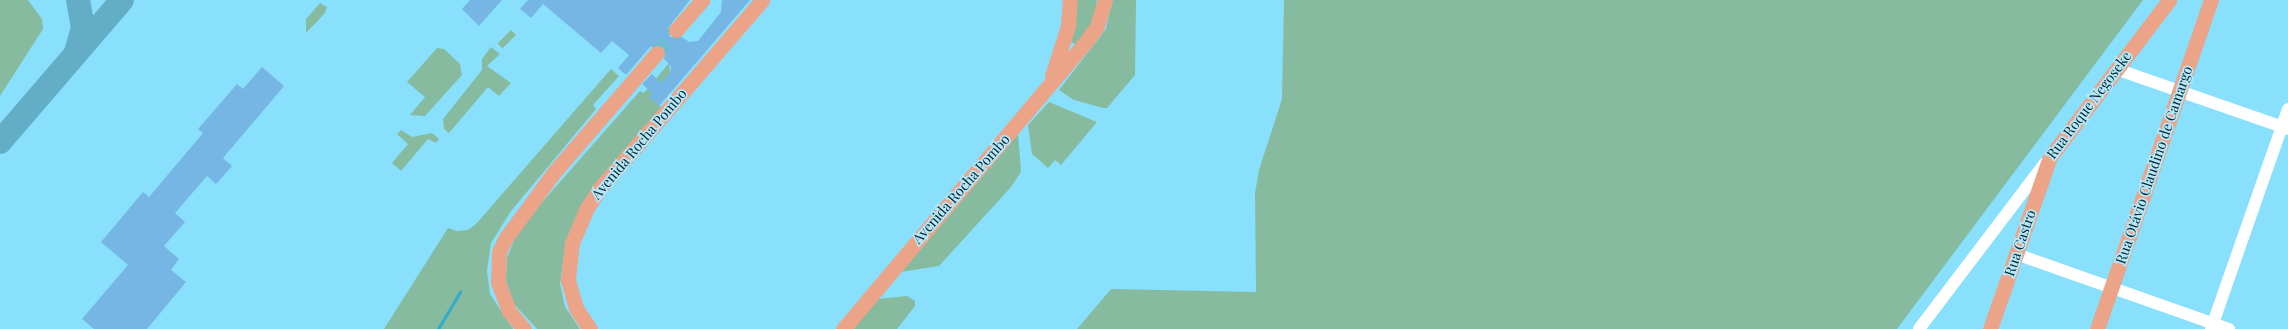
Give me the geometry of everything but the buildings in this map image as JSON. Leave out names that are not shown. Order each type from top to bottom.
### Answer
[{"type":"main road","points":[[676,30],[702,0]]},
{"type":"main road","name":"Avenida Rocha Pombo","points":[[590,329],[576,308],[568,280],[572,243],[587,208],[600,188],[762,0]]},
{"type":"main road","name":"Avenida Rocha Pombo","points":[[1048,87],[1064,41],[1070,0]]},
{"type":"main road","name":"Avenida Rocha Pombo","points":[[843,329],[1048,87],[1097,26],[1105,0]]},
{"type":"main road","name":"Rua Roque Negoseke","points":[[2050,157],[2169,0]]},
{"type":"main road","name":"Rua Otávio Claudino de Camargo","points":[[2097,329],[2211,0]]},
{"type":"main road","points":[[524,329],[509,311],[498,282],[499,252],[504,239],[556,171],[656,53]]},
{"type":"main road","name":"Rua Castro","points":[[1990,329],[2050,157]]},
{"type":"main road","points":[[832,329],[880,284]]},
{"type":"street","points":[[2116,69],[2285,128]]},
{"type":"street","points":[[2212,326],[2285,128],[2288,109]]},
{"type":"street","name":"Rua Roque Negoseke","points":[[1919,329],[2050,157]]},
{"type":"street","points":[[2010,210],[2030,214]]},
{"type":"street","points":[[2016,254],[2212,326],[2229,329]]},
{"type":"green space","points":[[0,0],[28,0],[42,19],[43,29],[0,96]]},
{"type":"green space","points":[[1073,0],[1097,0],[1094,19],[1077,45],[1069,41]]},
{"type":"green space","points":[[1112,0],[1136,0],[1135,75],[1107,108],[1103,108],[1074,100],[1059,90],[1106,29]]},
{"type":"green space","points":[[1284,0],[2143,0],[1897,329],[1077,329],[1111,289],[1256,292],[1255,193],[1259,170],[1282,99]]},
{"type":"green space","points":[[320,3],[327,7],[325,13],[306,33],[306,19]]},
{"type":"green space","points":[[511,30],[516,35],[503,48],[498,43]]},
{"type":"green space","points":[[491,47],[500,54],[487,66],[511,83],[499,96],[488,87],[449,133],[444,129],[443,119],[482,70],[482,59]]},
{"type":"green space","points":[[437,48],[444,49],[460,64],[462,75],[425,116],[410,115],[425,97],[407,82]]},
{"type":"green space","points":[[669,63],[670,73],[649,97],[661,107],[566,239],[560,284],[565,307],[580,329],[537,329],[514,304],[506,281],[507,258],[514,240],[523,224],[640,91],[644,93]]},
{"type":"green space","points":[[611,69],[619,76],[593,105],[596,109],[511,211],[491,243],[487,271],[490,294],[513,329],[384,329],[448,228],[457,231],[468,230],[477,223]]},
{"type":"green space","points":[[1049,102],[1097,122],[1061,165],[1055,160],[1048,168],[1032,154],[1028,125]]},
{"type":"green space","points":[[401,130],[412,137],[432,133],[439,139],[436,143],[428,139],[401,171],[392,163],[408,144],[397,134]]},
{"type":"green space","points":[[1018,134],[1021,172],[1011,187],[939,266],[901,272]]},
{"type":"green space","points":[[907,296],[915,301],[915,306],[897,329],[853,329],[878,299]]},
{"type":"waterway","points":[[438,329],[460,292]]},
{"type":"taxiway","points":[[76,52],[83,28],[78,0]]},
{"type":"taxiway","points":[[0,142],[122,0]]},
{"type":"tunnel","points":[[657,53],[676,30]]}]
